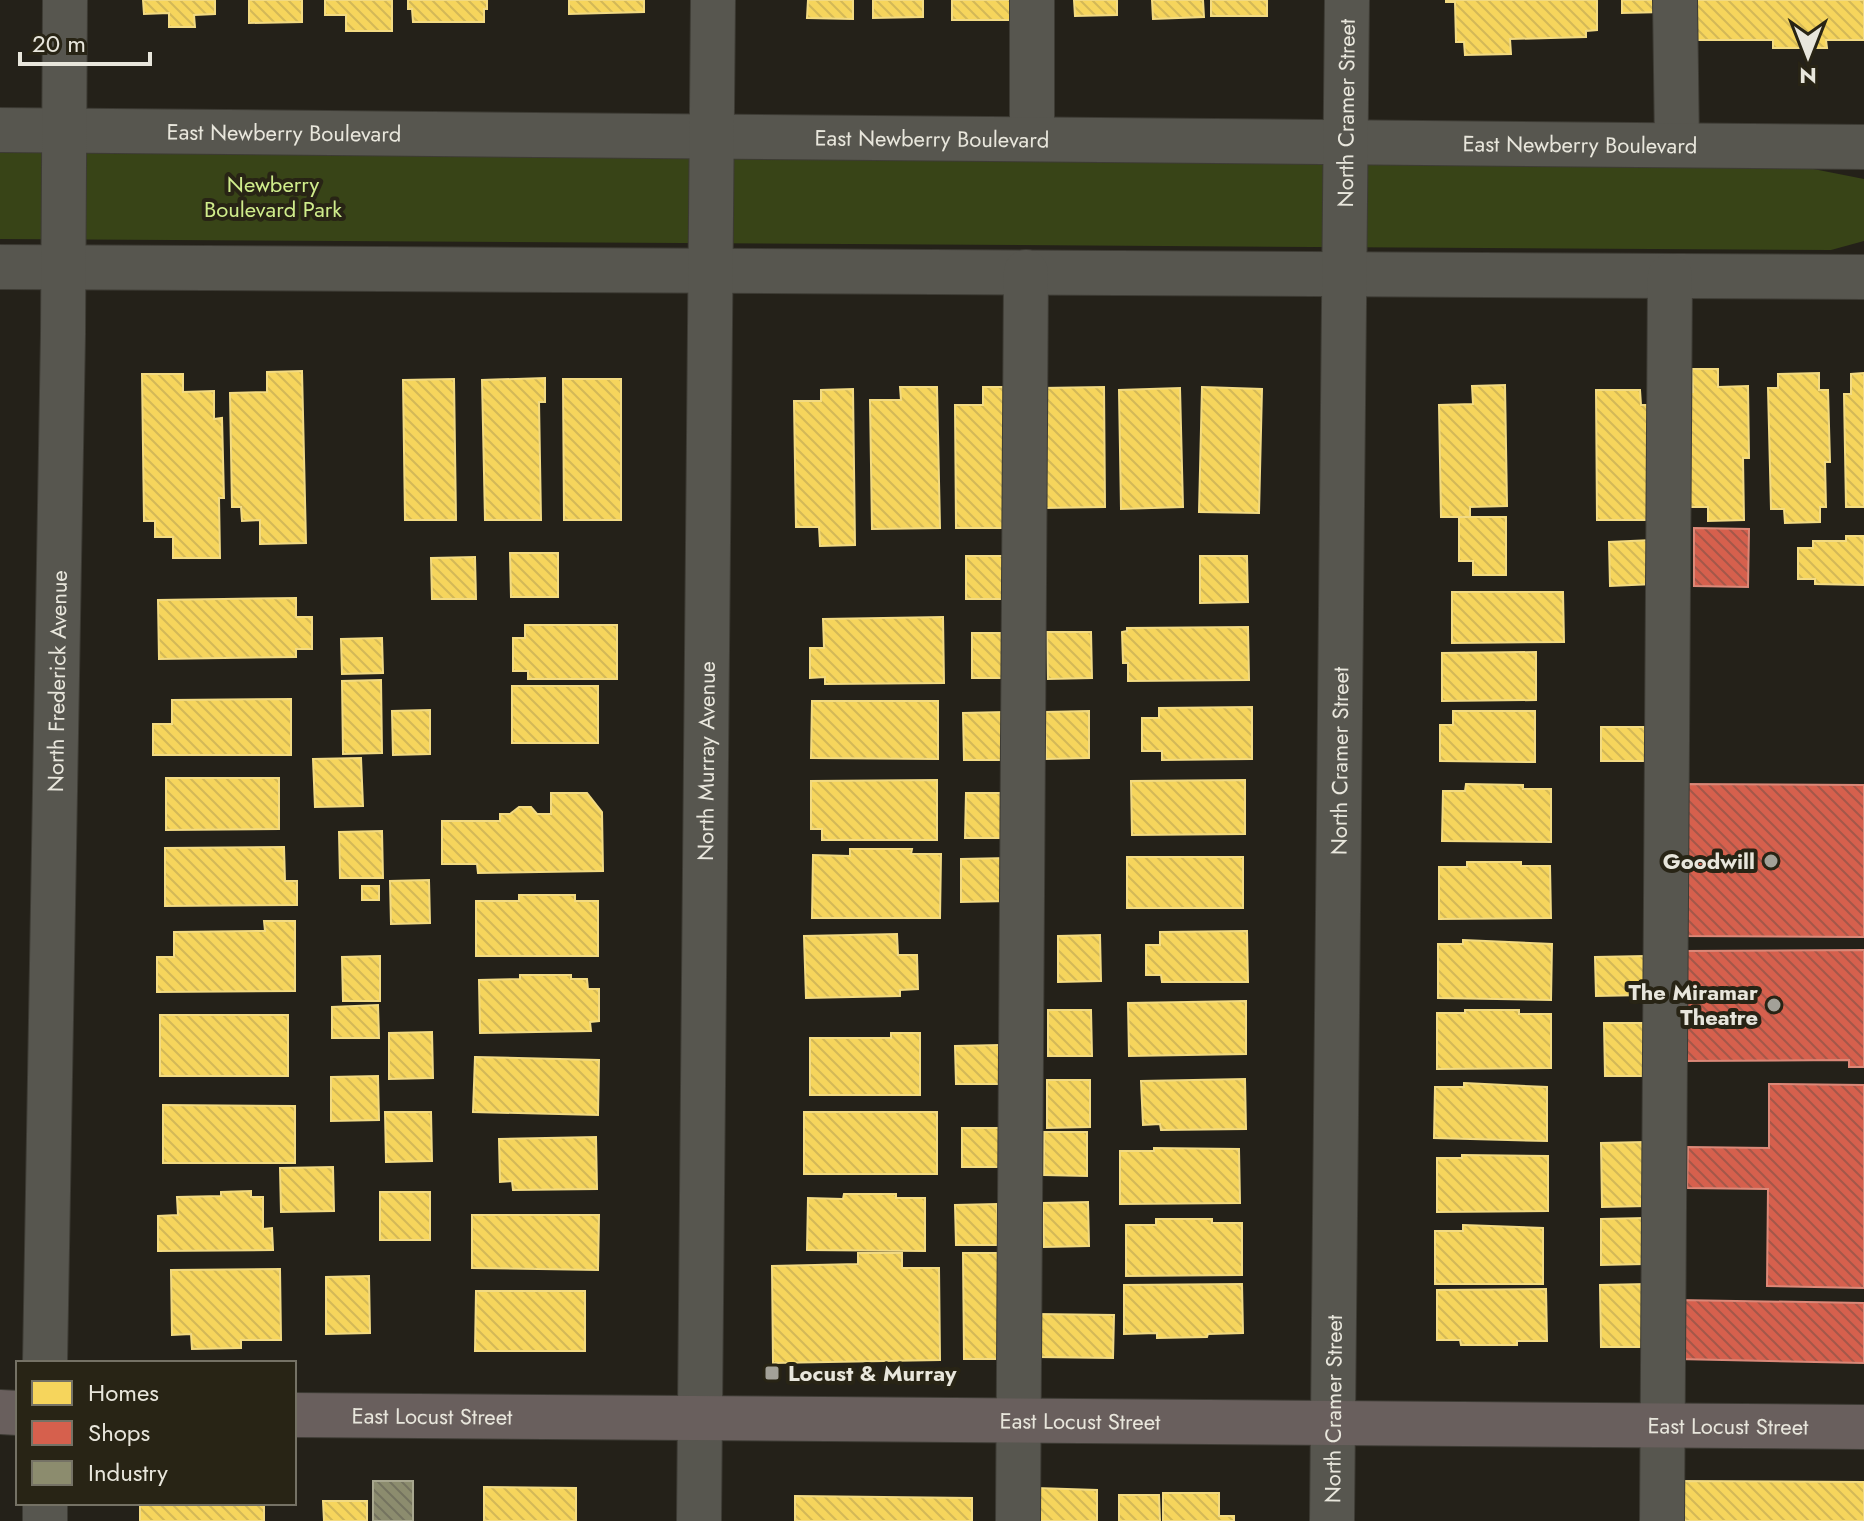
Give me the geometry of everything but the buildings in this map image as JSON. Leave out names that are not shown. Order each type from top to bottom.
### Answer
[{"type":"main road","name":"East Locust Street","points":[[296,1415],[1864,1427]]},
{"type":"street","name":"North Frederick Avenue","points":[[45,1361],[65,0]]},
{"type":"street","name":"North Murray Avenue","points":[[699,1521],[713,0]]},
{"type":"street","points":[[1032,0],[1032,139]]},
{"type":"street","name":"North Cramer Street","points":[[1332,1521],[1347,0]]},
{"type":"street","points":[[1675,0],[1677,145]]},
{"type":"street","name":"East Newberry Boulevard","points":[[0,130],[1864,147]]},
{"type":"street","points":[[0,267],[1864,277]]},
{"type":"street","points":[[1018,1521],[1026,272]]},
{"type":"street","points":[[1662,1521],[1670,276]]},
{"type":"green space","name":"Newberry Boulevard Park","points":[[0,150],[1783,163],[1864,179],[1864,241],[1831,250],[0,239]]},
{"type":"place","name":"Goodwill","points":[[1771,861]]},
{"type":"place","name":"The Miramar Theatre","points":[[1774,1005]]},
{"type":"place","name":"Locust & Murray","points":[[772,1373]]}]
